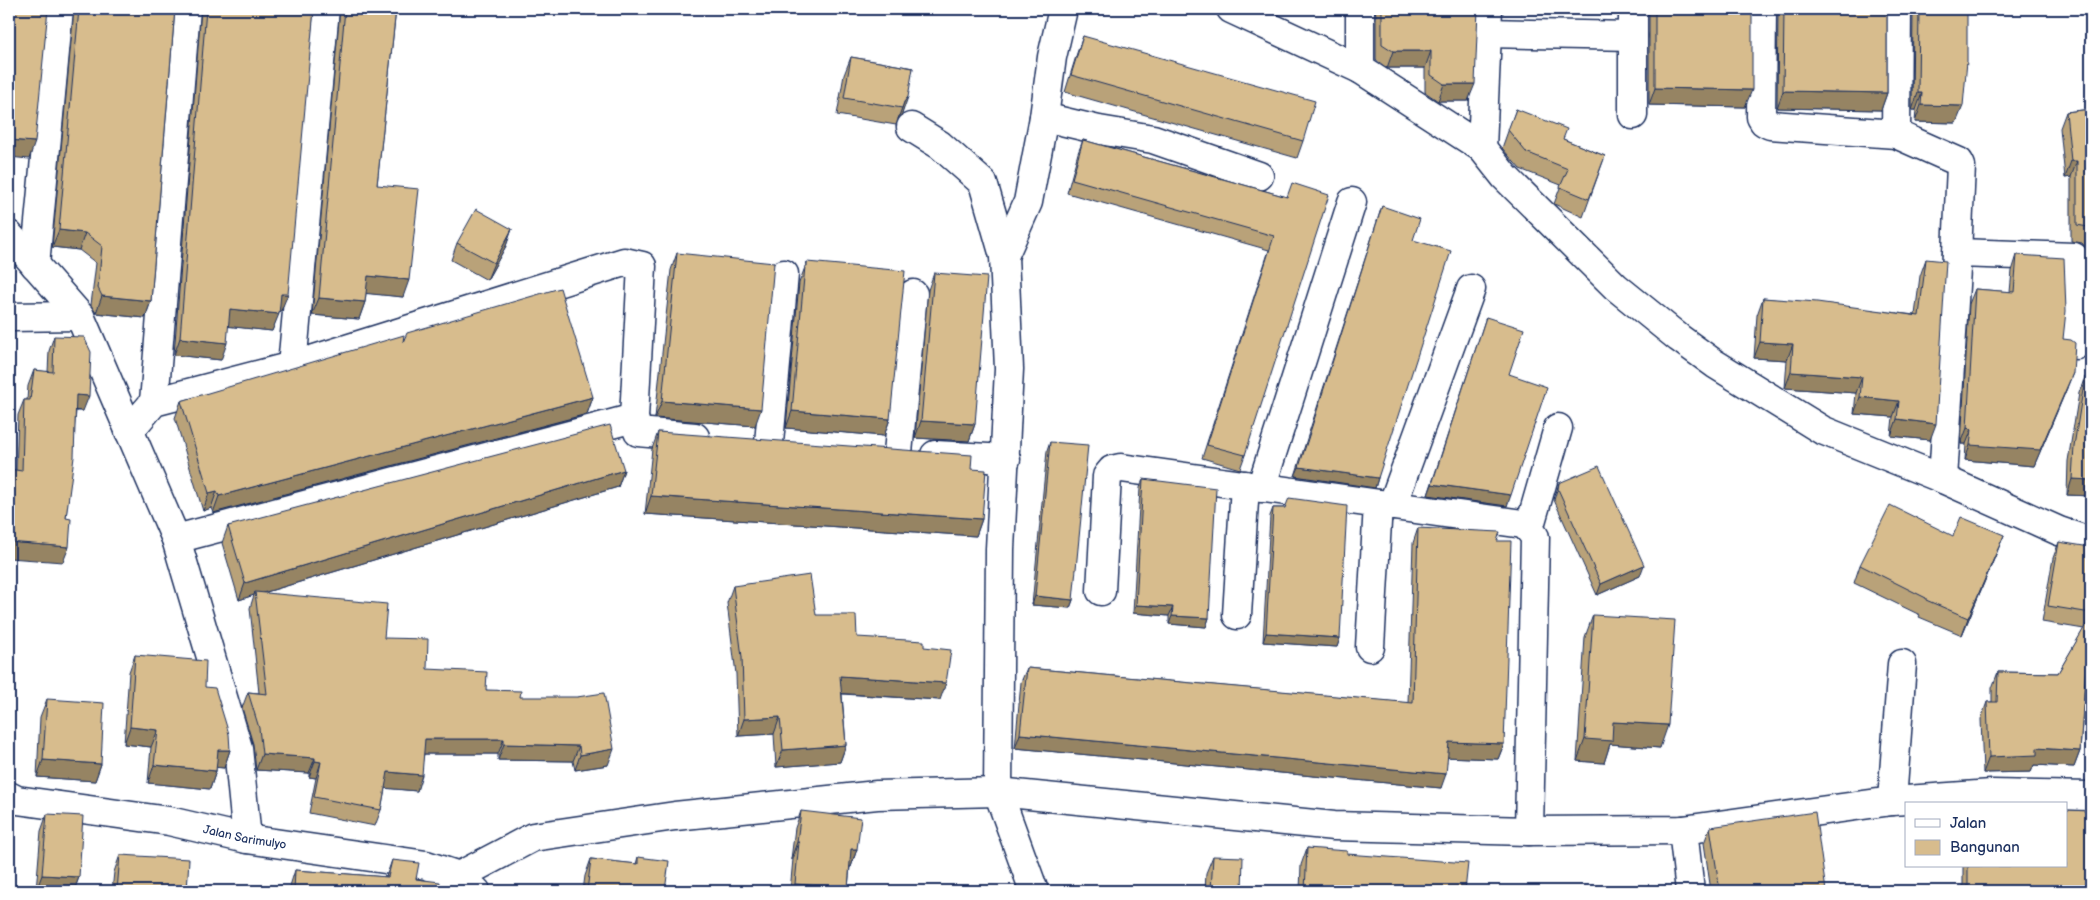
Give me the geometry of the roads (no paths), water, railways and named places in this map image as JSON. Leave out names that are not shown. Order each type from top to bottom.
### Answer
[{"type":"street","points":[[35,265],[59,9]]},
{"type":"street","points":[[154,402],[186,9]]},
{"type":"street","points":[[292,366],[325,9]]},
{"type":"street","points":[[1004,256],[1028,202],[1044,117],[1052,57],[1063,9]]},
{"type":"street","points":[[1230,9],[1360,69],[1482,148],[1505,177],[1616,287],[1678,338],[1708,359],[1822,430],[1943,479],[2059,531],[2091,542]]},
{"type":"street","points":[[1360,9],[1360,69]]},
{"type":"street","points":[[1632,9],[1633,115]]},
{"type":"street","points":[[1762,9],[1761,117],[1764,122],[1767,124],[1896,134],[1960,164],[1958,253],[1943,479]]},
{"type":"street","points":[[1896,134],[1897,9]]},
{"type":"street","points":[[1482,148],[1488,21],[1633,36]]},
{"type":"street","points":[[1044,117],[1099,130],[1152,139],[1259,176]]},
{"type":"street","points":[[912,127],[940,144],[983,183],[1004,256],[1009,369],[1000,549],[998,792],[1034,891]]},
{"type":"street","points":[[1237,615],[1253,487],[1352,202]]},
{"type":"street","points":[[9,235],[80,316],[176,539],[238,748],[247,839]]},
{"type":"street","points":[[1958,253],[2083,257],[2076,345]]},
{"type":"street","points":[[129,431],[154,402],[292,366],[624,262],[642,266],[634,418],[638,432],[798,446]]},
{"type":"street","points":[[769,443],[784,274]]},
{"type":"street","points":[[1370,646],[1385,505],[1471,289]]},
{"type":"street","points":[[913,294],[888,452],[1006,459]]},
{"type":"street","points":[[9,317],[80,316]]},
{"type":"street","points":[[176,539],[634,418]]},
{"type":"street","points":[[1529,529],[1558,428]]},
{"type":"street","points":[[1100,591],[1107,476],[1112,470],[1121,468],[1523,524],[1535,537],[1529,831]]},
{"type":"street","points":[[1892,801],[1902,664]]},
{"type":"street","points":[[467,884],[533,837],[675,816],[877,796],[998,792],[1334,826],[1529,831],[1683,830],[1892,801],[1992,794],[2091,796]]},
{"type":"street","name":"Jalan Sarimulyo","points":[[11,805],[169,820],[247,839],[426,865],[467,884]]},
{"type":"street","points":[[1683,830],[1690,891]]}]
